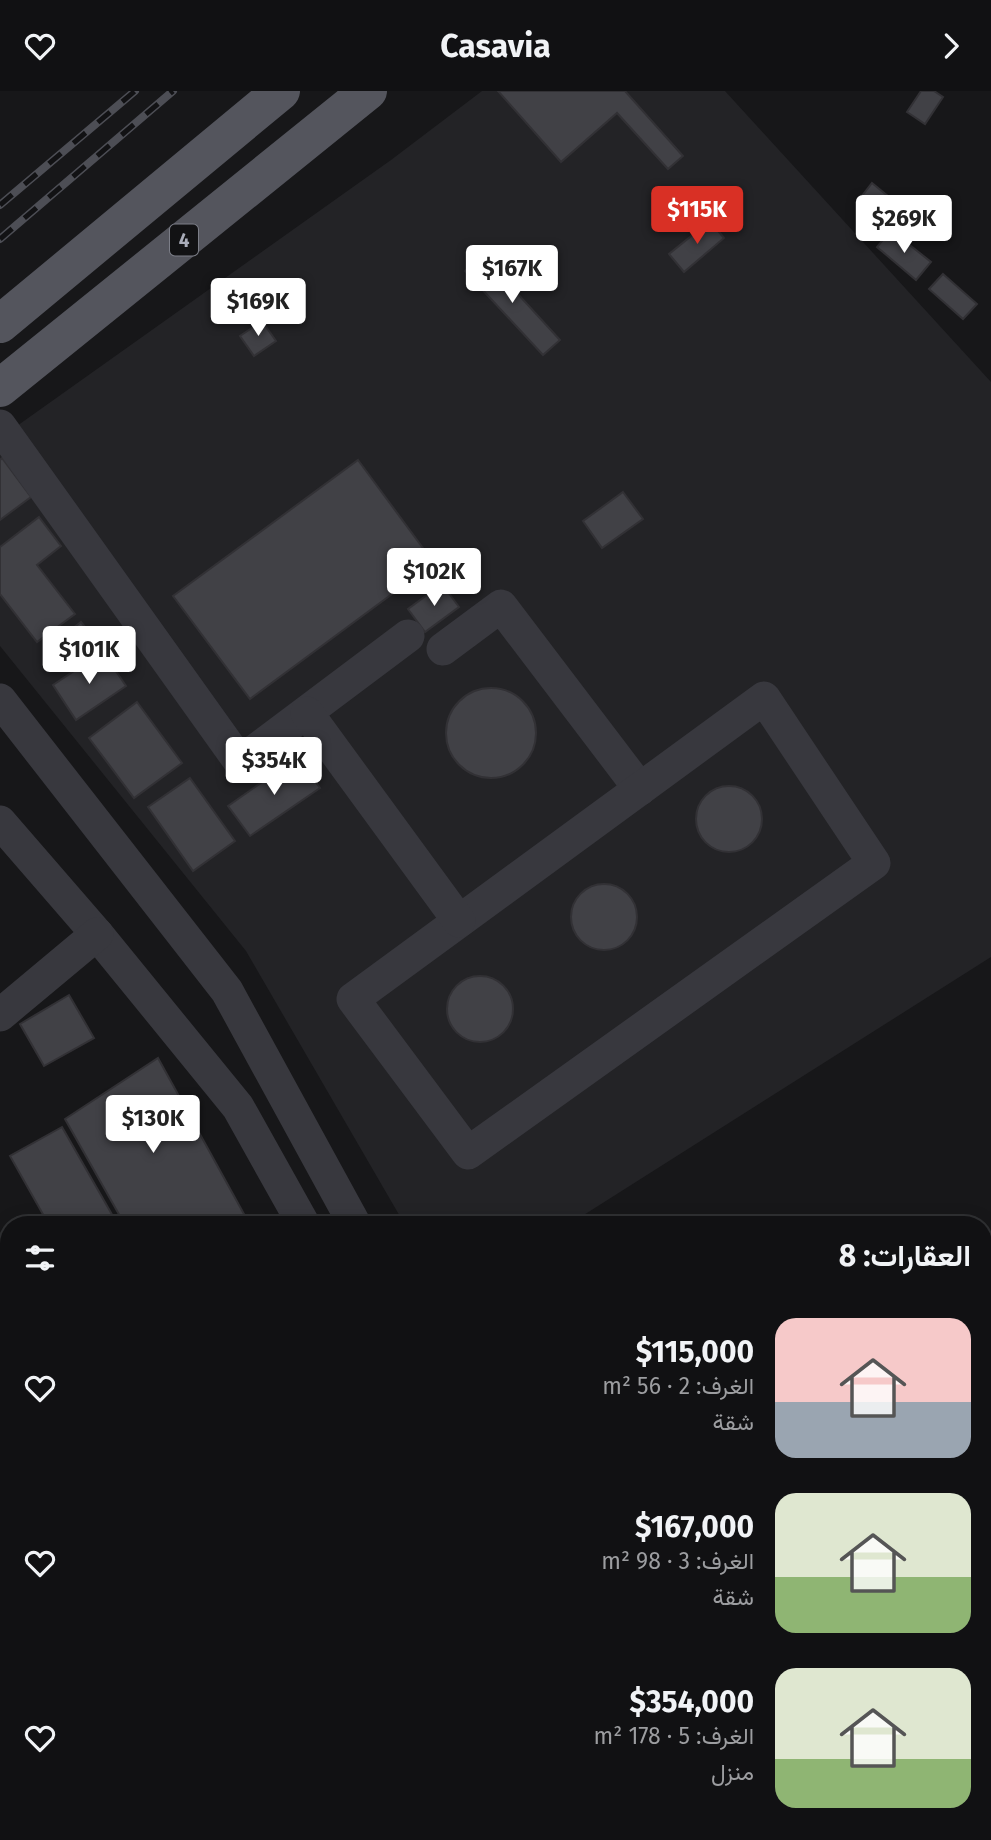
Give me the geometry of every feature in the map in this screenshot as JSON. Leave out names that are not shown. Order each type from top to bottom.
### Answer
[{"type":"main road","points":[[0,324],[281,91]]},
{"type":"main road","name":"4","points":[[0,388],[368,91]]},
{"type":"street","points":[[0,426],[240,762],[408,636]]},
{"type":"street","points":[[443,649],[501,606],[640,789]]},
{"type":"street","points":[[764,698],[874,863],[468,1153],[353,999],[640,789],[764,698]]},
{"type":"street","points":[[0,700],[227,991],[350,1216]]},
{"type":"street","points":[[307,713],[459,921]]},
{"type":"street","points":[[0,822],[97,934],[238,1107],[299,1216]]},
{"type":"street","points":[[0,1015],[97,934]]},
{"type":"shaded area","points":[[482,91],[725,91],[991,382],[991,957],[582,1216],[400,1216],[246,951],[0,646],[0,438],[391,160]]},
{"type":"building","points":[[498,91],[625,91],[683,156],[668,169],[617,113],[561,162]]},
{"type":"building","points":[[921,91],[934,91],[943,97],[925,124],[907,112]]},
{"type":"building","points":[[872,183],[900,206],[886,223],[858,201]]},
{"type":"building","points":[[710,221],[724,238],[684,272],[669,254]]},
{"type":"building","points":[[891,230],[931,262],[916,280],[877,247]]},
{"type":"building","points":[[482,255],[560,340],[543,355],[465,271]]},
{"type":"building","points":[[943,274],[977,304],[963,319],[929,289]]},
{"type":"building","points":[[262,321],[276,341],[254,356],[240,336]]},
{"type":"building","points":[[2,458],[31,497],[0,520],[0,460]]},
{"type":"building","points":[[358,460],[434,563],[250,699],[173,596]]},
{"type":"building","points":[[623,492],[643,519],[602,548],[583,521]]},
{"type":"building","points":[[39,517],[61,546],[37,565],[75,614],[37,642],[0,594],[0,547]]},
{"type":"building","points":[[442,584],[459,607],[425,632],[408,609]]},
{"type":"building","points":[[81,622],[98,643],[66,668],[49,647]]},
{"type":"building","points":[[103,652],[126,686],[76,720],[53,685]]},
{"type":"building","points":[[491,688],[508,692],[523,701],[532,716],[536,733],[532,750],[523,765],[508,774],[491,778],[474,774],[459,765],[450,750],[446,733],[450,716],[459,701],[474,692]]},
{"type":"building","points":[[137,702],[182,763],[134,798],[89,738]]},
{"type":"building","points":[[298,757],[320,788],[250,836],[228,806]]},
{"type":"building","points":[[190,778],[235,841],[193,871],[148,807]]},
{"type":"building","points":[[723,786],[735,786],[747,791],[757,801],[762,819],[760,832],[747,847],[735,852],[723,852],[711,847],[701,837],[696,825],[696,813],[701,801],[711,791]]},
{"type":"building","points":[[610,884],[628,893],[635,904],[635,930],[628,941],[617,948],[598,950],[580,941],[573,930],[571,911],[580,893],[591,886]]},
{"type":"building","points":[[474,976],[486,976],[498,981],[508,991],[513,1009],[511,1022],[498,1037],[486,1042],[474,1042],[462,1037],[452,1027],[447,1015],[447,1003],[452,991],[462,981]]},
{"type":"building","points":[[69,995],[94,1038],[44,1066],[20,1024]]},
{"type":"building","points":[[158,1058],[245,1216],[120,1216],[65,1119]]},
{"type":"building","points":[[62,1127],[113,1216],[44,1216],[10,1156]]},
{"type":"railway","points":[[0,205],[135,91]]},
{"type":"railway","points":[[0,239],[173,91]]}]
